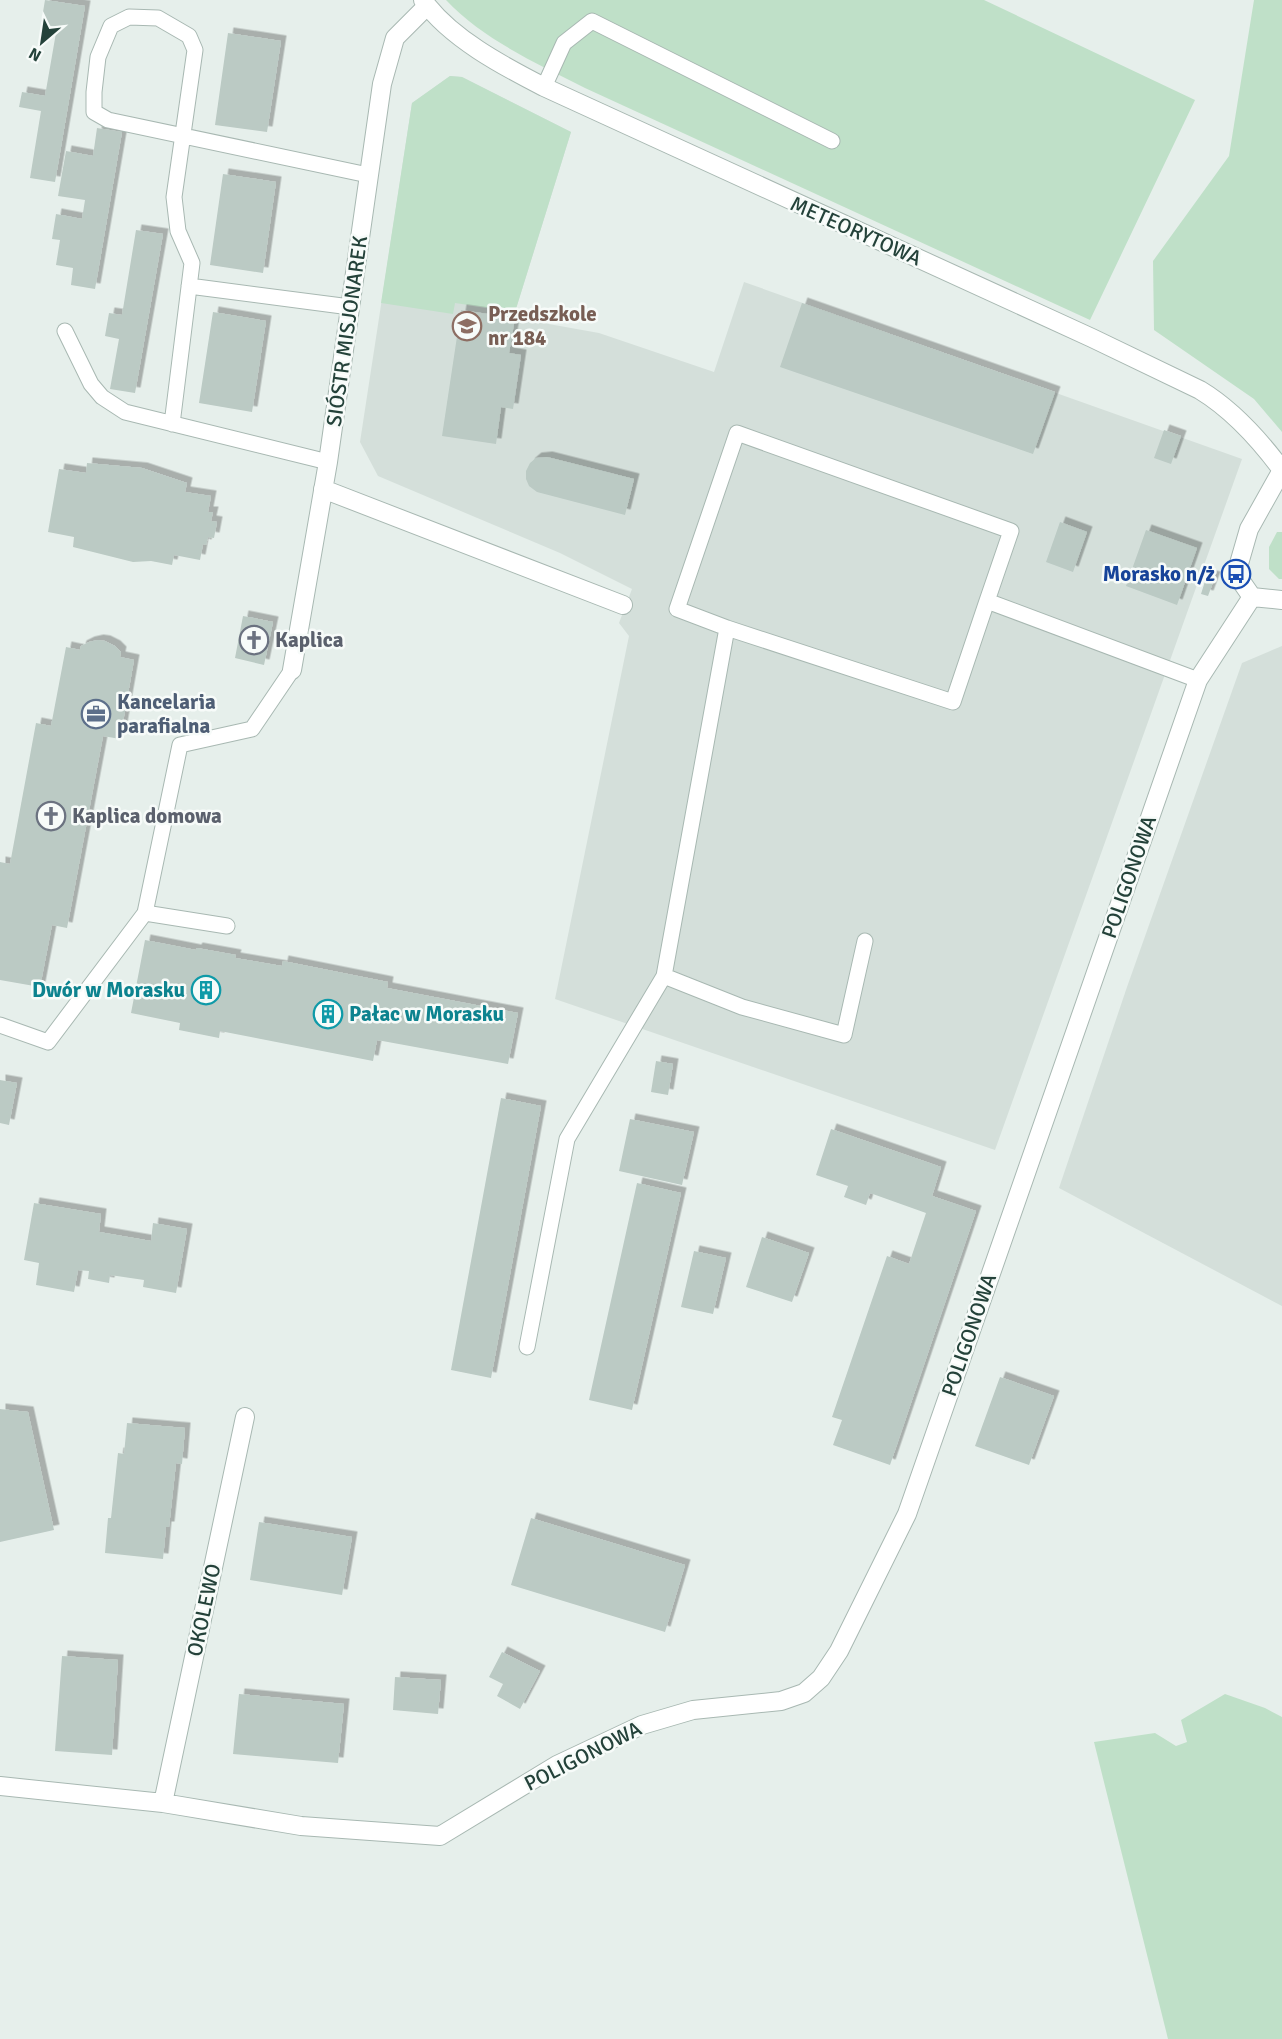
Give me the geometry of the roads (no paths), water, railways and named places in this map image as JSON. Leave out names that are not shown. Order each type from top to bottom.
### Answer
[{"type":"street","name":"METEORYTOWA","points":[[425,3],[447,26],[482,51],[544,87],[1092,338],[1200,390],[1248,430],[1282,470]]},
{"type":"street","name":"SIÓSTR MISJONAREK","points":[[292,670],[328,462],[382,84],[395,38],[425,3]]},
{"type":"street","points":[[1282,470],[1249,529],[1236,574],[1252,597],[1282,600]]},
{"type":"street","points":[[323,489],[623,605]]},
{"type":"street","name":"POLIGONOWA","points":[[163,1803],[301,1826],[440,1836],[557,1765],[642,1725],[693,1710],[781,1701],[804,1693],[821,1678],[839,1651],[907,1514],[1198,680],[1252,597]]},
{"type":"street","name":"OKOLEWO","points":[[163,1803],[245,1417]]},
{"type":"street","points":[[0,1786],[163,1803]]},
{"type":"lane","points":[[172,424],[192,263],[178,231],[174,197],[183,136],[195,50],[189,36],[158,18],[129,17],[111,26],[98,57],[94,92],[94,111],[108,120],[183,136],[368,175]]},
{"type":"lane","points":[[544,87],[564,43],[592,21],[831,141]]},
{"type":"lane","points":[[189,286],[350,307]]},
{"type":"lane","points":[[65,331],[91,384],[102,398],[125,412],[328,462]]},
{"type":"lane","points":[[737,432],[1011,531],[987,601],[953,702],[677,609],[737,432]]},
{"type":"lane","points":[[987,601],[1198,680]]},
{"type":"lane","points":[[527,1347],[567,1139],[664,976],[728,628]]},
{"type":"lane","points":[[0,1025],[48,1042],[145,913],[180,745],[252,729],[292,670]]},
{"type":"lane","points":[[145,913],[227,926]]},
{"type":"lane","points":[[664,976],[742,1007],[844,1035],[865,941]]},
{"type":"place","name":"Przedszkole nr 184","points":[[467,326]]},
{"type":"place","name":"Morasko n/ż","points":[[1236,574]]},
{"type":"place","name":"Kaplica","points":[[254,640]]},
{"type":"place","name":"Kancelaria parafialna","points":[[96,714]]},
{"type":"place","name":"Kaplica domowa","points":[[51,816]]},
{"type":"place","name":"Dwór w Morasku","points":[[206,990]]},
{"type":"place","name":"Pałac w Morasku","points":[[328,1014]]}]
